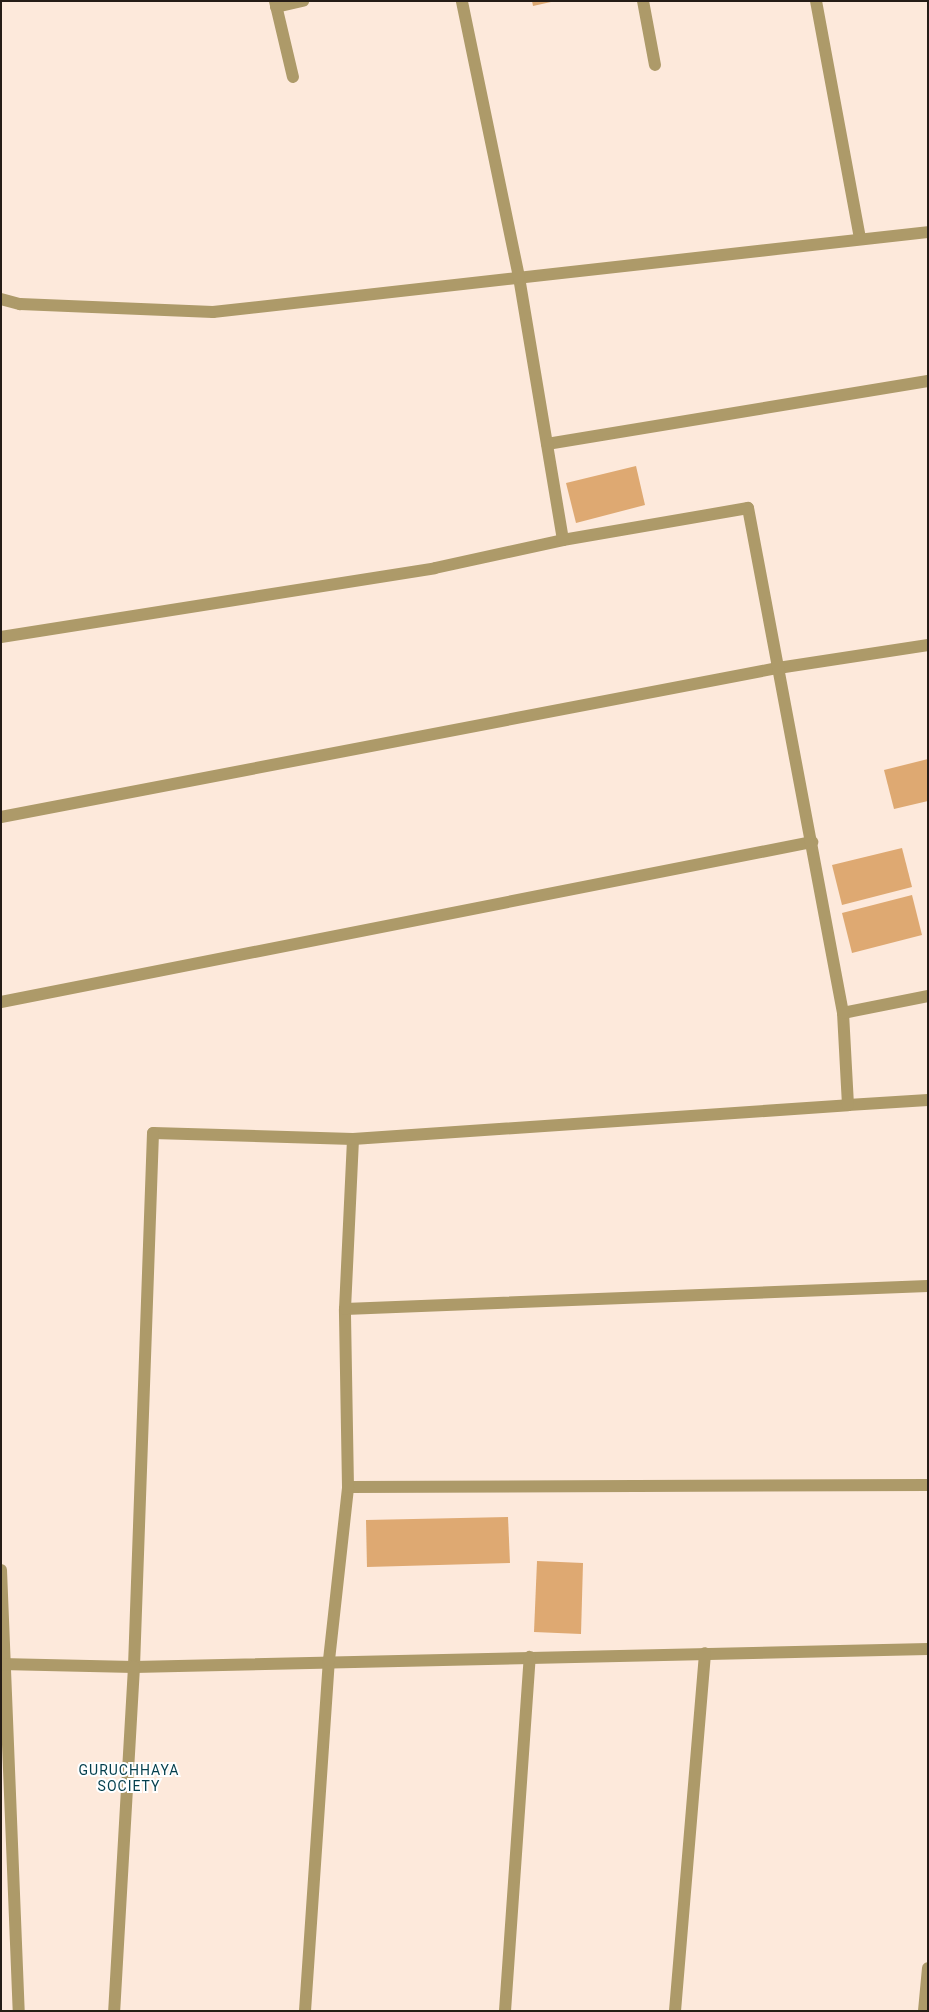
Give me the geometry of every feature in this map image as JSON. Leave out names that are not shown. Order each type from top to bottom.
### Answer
[{"type":"street","points":[[292,77],[275,4],[303,1]]},
{"type":"street","points":[[462,1],[518,277],[563,540]]},
{"type":"street","points":[[643,1],[655,65]]},
{"type":"street","points":[[816,1],[860,239]]},
{"type":"street","points":[[1,299],[20,304],[213,312],[928,232]]},
{"type":"street","points":[[547,444],[928,381]]},
{"type":"street","points":[[1,637],[435,568],[563,540],[748,508],[812,842],[842,1013],[848,1105]]},
{"type":"street","points":[[1,817],[778,668],[928,645]]},
{"type":"street","points":[[1,1002],[812,842]]},
{"type":"street","points":[[842,1013],[928,996]]},
{"type":"street","points":[[114,2011],[134,1668],[153,1133],[353,1139],[928,1100]]},
{"type":"street","points":[[305,2011],[329,1660],[348,1487],[345,1309],[353,1139]]},
{"type":"street","points":[[345,1309],[928,1286]]},
{"type":"street","points":[[348,1487],[928,1485]]},
{"type":"street","points":[[1,1570],[3,1664],[19,2011]]},
{"type":"street","points":[[3,1664],[134,1668],[329,1660],[928,1649]]},
{"type":"street","points":[[675,2011],[705,1653]]},
{"type":"street","points":[[504,2011],[530,1657]]},
{"type":"street","points":[[924,2011],[928,1968]]},
{"type":"building","points":[[532,1],[551,1],[551,2],[533,6]]},
{"type":"building","points":[[636,466],[645,505],[576,523],[566,483]]},
{"type":"building","points":[[928,759],[928,801],[894,809],[884,770]]},
{"type":"building","points":[[902,848],[912,887],[842,905],[832,865]]},
{"type":"building","points":[[912,895],[922,935],[852,953],[842,913]]},
{"type":"building","points":[[508,1517],[510,1563],[367,1567],[366,1520]]},
{"type":"building","points":[[537,1561],[583,1563],[581,1634],[534,1632]]},
{"type":"district","name":"GURUCHHAYA SOCIETY","points":[[129,1778]]}]
